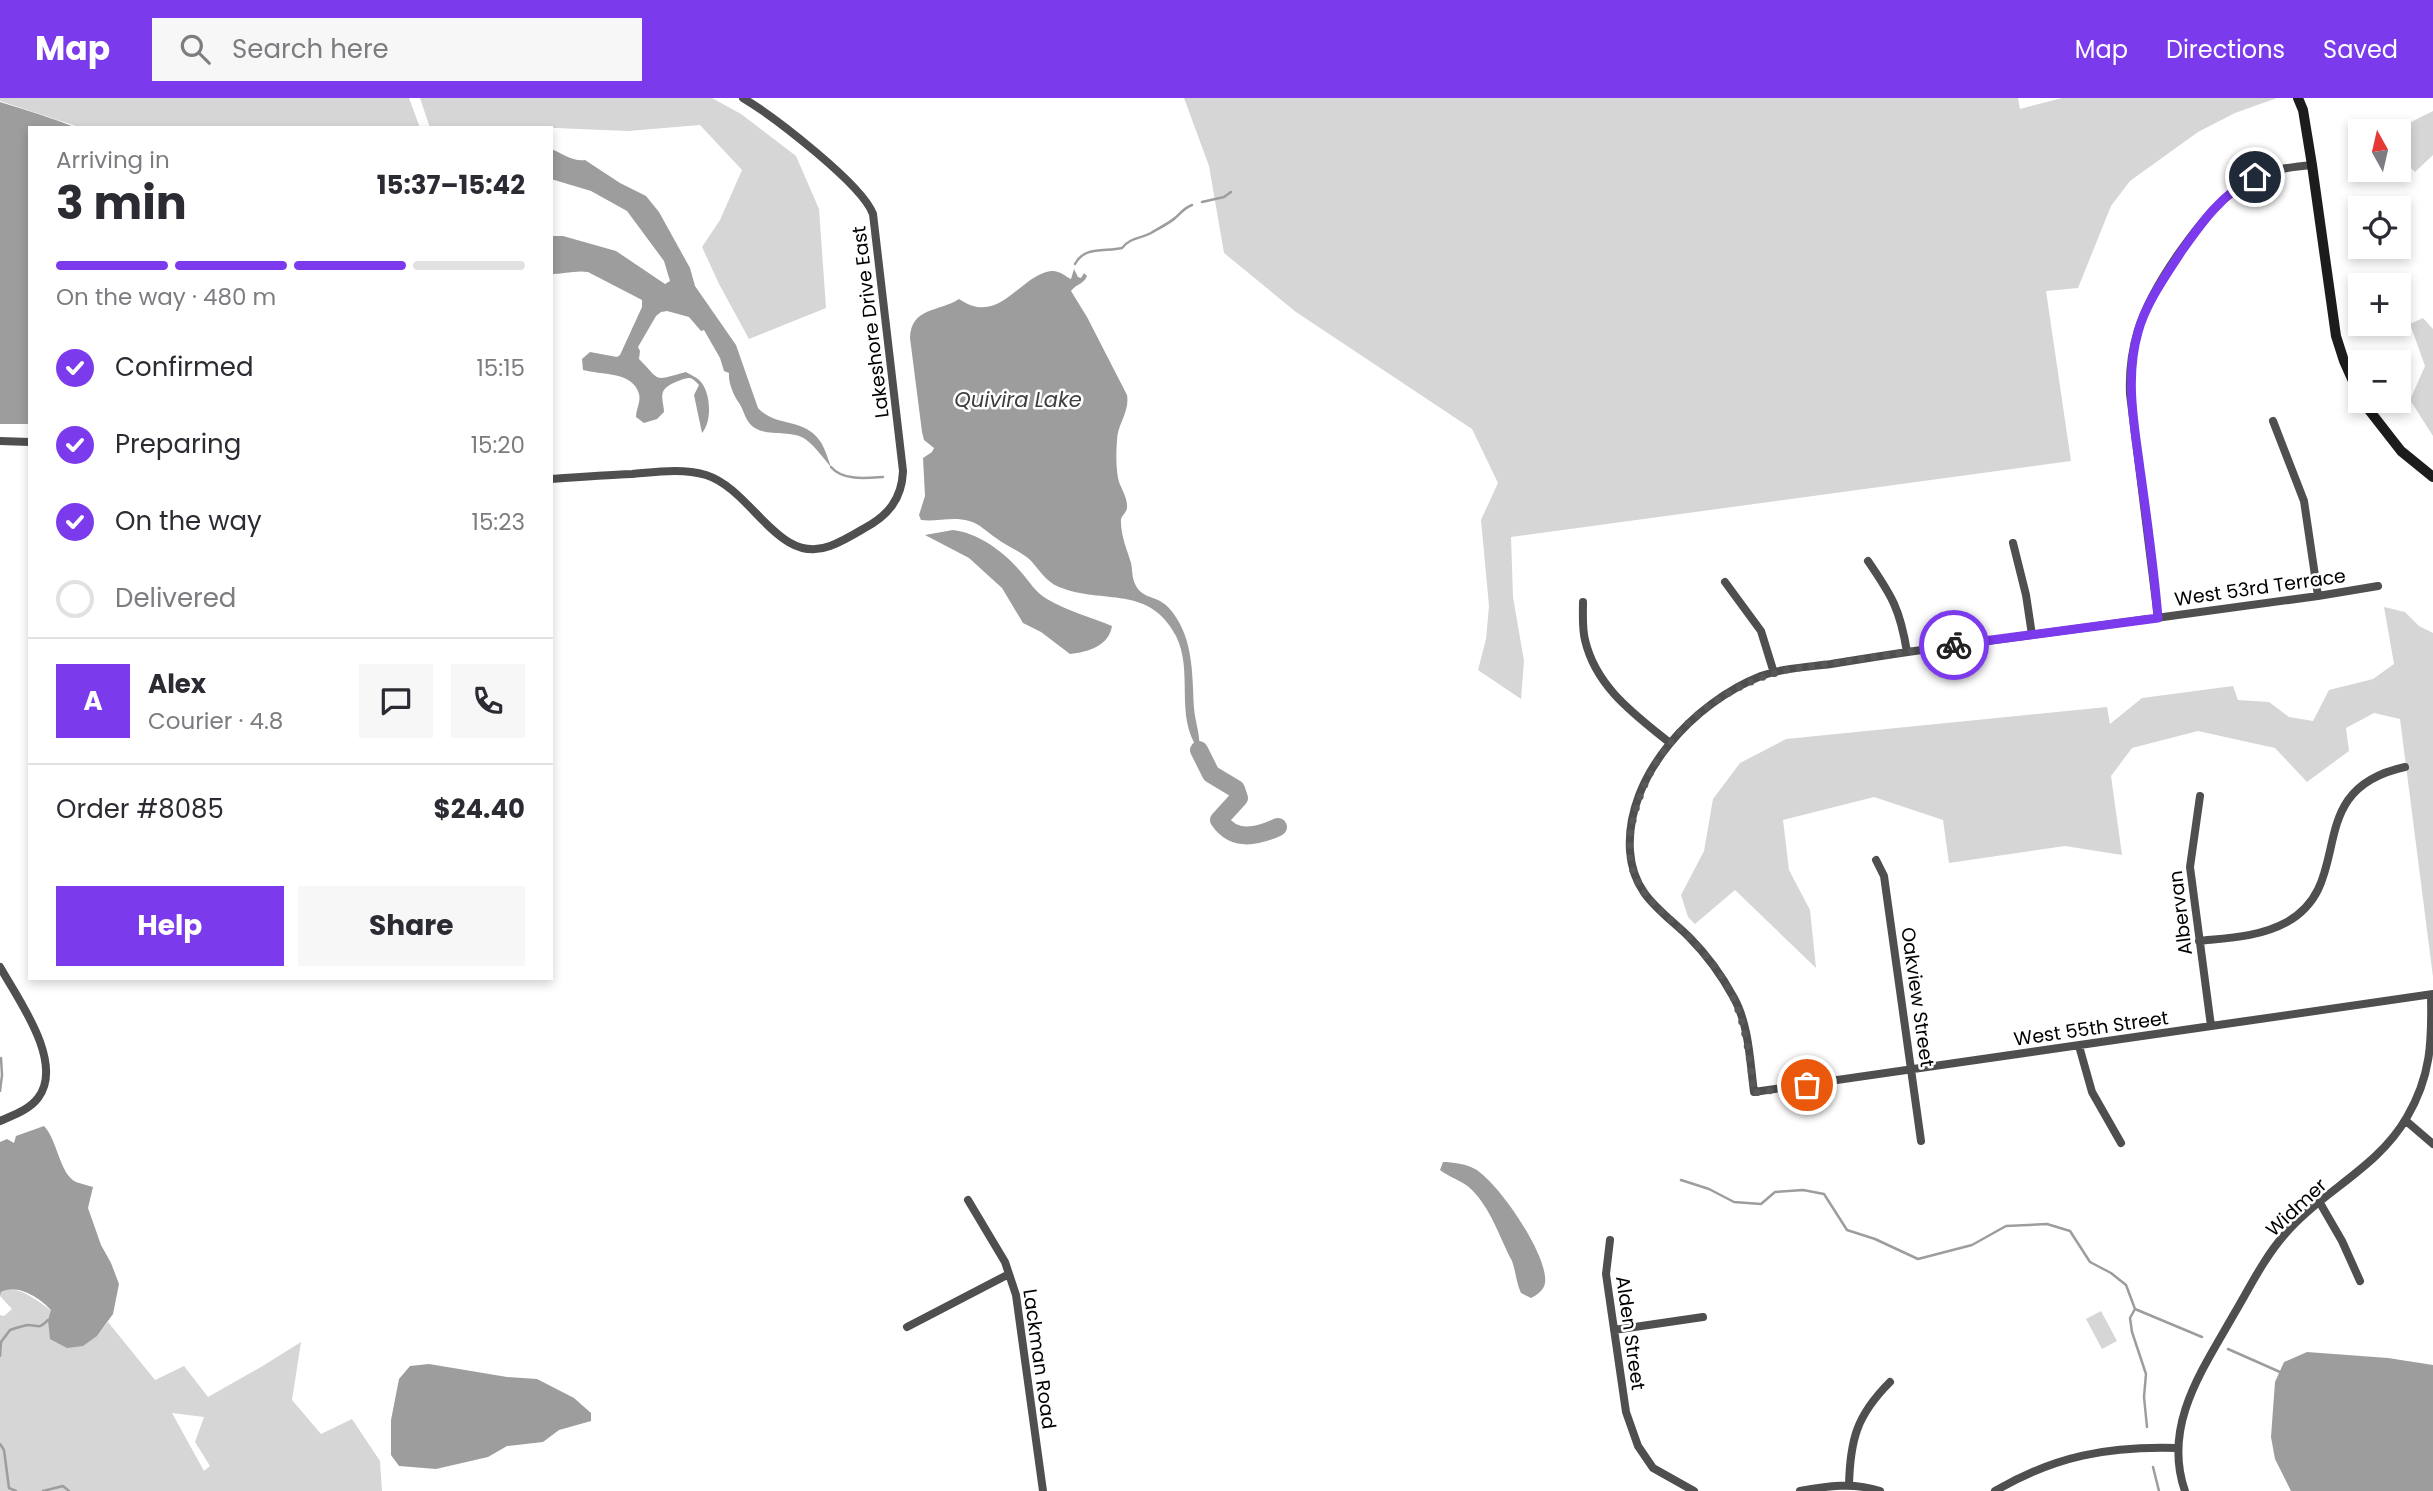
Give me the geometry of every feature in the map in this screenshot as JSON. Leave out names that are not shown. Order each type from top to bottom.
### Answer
[{"type":"main road","points":[[2298,98],[2303,110],[2312,165],[2329,298],[2339,347],[2348,369]]},
{"type":"main road","points":[[2371,413],[2401,451],[2433,477]]},
{"type":"street","name":"Lakeshore Drive East","points":[[553,479],[693,472],[715,479],[730,488],[783,540],[797,547],[810,549],[828,547],[850,536],[876,522],[895,504],[902,483],[902,455],[873,214],[869,203],[848,181],[791,133],[743,98]]},
{"type":"street","points":[[2158,618],[2130,394],[2131,365],[2138,329],[2164,278],[2215,207],[2242,184],[2255,177],[2312,165]]},
{"type":"street","points":[[2273,421],[2304,501],[2318,596]]},
{"type":"street","points":[[0,441],[28,442]]},
{"type":"street","points":[[2013,543],[2026,595],[2032,635]]},
{"type":"street","points":[[1868,561],[1889,591],[1900,614],[1907,652]]},
{"type":"street","points":[[1725,582],[1760,631],[1774,673]]},
{"type":"street","name":"West 53rd Terrace","points":[[1670,743],[1688,721],[1724,696],[1762,676],[1774,673],[2378,586]]},
{"type":"street","points":[[1583,602],[1584,638],[1595,669],[1612,694],[1670,743]]},
{"type":"street","name":"West 55th Street","points":[[1670,743],[1641,788],[1630,833],[1633,869],[1645,896],[1708,958],[1736,1001],[1748,1042],[1754,1093],[2432,994]]},
{"type":"street","points":[[2199,941],[2263,932],[2290,921],[2302,911],[2318,891],[2327,867],[2335,825],[2345,803],[2378,776],[2405,767]]},
{"type":"street","name":"Albervan","points":[[2200,796],[2190,867],[2211,1026]]},
{"type":"street","name":"Oakview Street","points":[[1876,860],[1884,876],[1921,1141]]},
{"type":"street","points":[[0,967],[37,1034],[47,1066],[43,1089],[37,1100],[0,1121]]},
{"type":"street","name":"Widmer","points":[[2185,1491],[2180,1477],[2177,1448],[2185,1411],[2200,1371],[2260,1267],[2286,1233],[2382,1151],[2405,1120],[2429,1078],[2432,994]]},
{"type":"street","points":[[2079,1046],[2092,1092],[2121,1143]]},
{"type":"street","points":[[2405,1120],[2433,1144]]},
{"type":"street","name":"Lackman Road","points":[[968,1200],[1005,1262],[1018,1308],[1043,1491]]},
{"type":"street","points":[[2320,1203],[2342,1241],[2360,1281]]},
{"type":"street","name":"Alden Street","points":[[1611,1240],[1606,1274],[1626,1412],[1638,1446],[1653,1468],[1694,1491]]},
{"type":"street","points":[[907,1326],[1009,1274]]},
{"type":"street","points":[[1614,1330],[1703,1317]]},
{"type":"street","points":[[1849,1486],[1853,1437],[1872,1400],[1890,1382]]},
{"type":"street","points":[[1995,1491],[2054,1462],[2073,1457],[2117,1448],[2177,1448]]},
{"type":"street","points":[[1800,1491],[1849,1486],[1880,1491]]},
{"type":"shaded area","points":[[0,98],[409,98],[419,126],[76,126],[0,101]]},
{"type":"shaded area","points":[[420,98],[712,98],[741,114],[796,156],[819,209],[826,308],[749,339],[702,247],[720,220],[742,170],[700,125],[628,131],[553,126],[429,126]]},
{"type":"shaded area","points":[[1184,98],[2018,98],[2020,109],[2062,98],[2277,98],[2235,113],[2198,132],[2130,181],[2111,206],[2078,288],[2046,291],[2071,461],[1511,537],[1513,597],[1524,661],[1521,699],[1478,670],[1486,639],[1489,606],[1481,520],[1498,483],[1472,429],[1296,312],[1224,253],[1209,166]]},
{"type":"shaded area","points":[[2433,111],[2433,155],[2415,172],[2412,169],[2412,122]]},
{"type":"shaded area","points":[[2423,318],[2433,329],[2433,436],[2411,402],[2425,366],[2411,324]]},
{"type":"shaded area","points":[[2384,607],[2405,612],[2419,626],[2433,633],[2433,977],[2400,719],[2374,713],[2346,728],[2349,751],[2307,782],[2275,748],[2198,731],[2132,748],[2111,776],[2122,855],[2065,846],[1949,863],[1943,820],[1874,797],[1783,820],[1789,870],[1810,910],[1816,968],[1735,890],[1695,924],[1688,917],[1681,895],[1704,851],[1713,799],[1740,763],[1786,739],[2107,707],[2110,724],[2142,698],[2233,686],[2238,700],[2269,702],[2289,717],[2313,721],[2329,690],[2373,679],[2394,664]]},
{"type":"shaded area","points":[[8,1288],[26,1294],[97,1336],[108,1322],[155,1380],[184,1366],[208,1397],[301,1342],[292,1400],[321,1434],[352,1419],[380,1461],[382,1491],[0,1491],[0,1315],[4,1316],[12,1309],[0,1296],[1,1292]],"holes":[[[172,1413],[204,1417],[195,1442],[210,1466],[204,1471]]]},
{"type":"shaded area","points":[[2101,1311],[2117,1341],[2102,1349],[2086,1319]]},
{"type":"water","points":[[0,102],[72,126],[28,126],[28,424],[0,424]]},
{"type":"water","points":[[553,150],[585,160],[646,196],[659,212],[690,268],[695,286],[736,345],[758,408],[773,418],[798,425],[813,434],[822,444],[831,467],[805,439],[792,434],[764,432],[750,424],[732,389],[729,373],[724,371],[720,358],[704,330],[701,331],[689,317],[667,311],[656,316],[638,347],[639,359],[658,378],[686,372],[701,382],[707,393],[709,408],[702,433],[694,395],[699,385],[691,379],[680,380],[666,388],[662,395],[664,412],[657,419],[644,423],[636,417],[639,394],[630,381],[615,375],[583,370],[582,359],[590,352],[617,357],[620,355],[642,307],[642,300],[588,272],[553,274],[553,236],[563,236],[616,251],[665,284],[670,281],[664,261],[627,211],[591,191],[553,180]]},
{"type":"water","name":"Quivira Lake","points":[[1074,269],[1078,277],[1081,278],[1084,273],[1087,276],[1071,291],[1127,395],[1127,407],[1118,435],[1116,460],[1118,478],[1127,504],[1121,520],[1133,578],[1143,594],[1168,607],[1183,630],[1192,668],[1199,750],[1187,723],[1181,650],[1176,636],[1153,609],[1139,602],[1059,587],[1046,578],[1028,558],[977,524],[957,519],[921,520],[919,515],[925,496],[923,458],[934,448],[924,440],[922,432],[910,338],[915,321],[927,312],[959,299],[973,306],[997,304],[1039,275],[1054,271],[1071,279]]},
{"type":"water","points":[[953,530],[972,535],[999,551],[1047,599],[1112,626],[1107,639],[1090,650],[1070,654],[1041,632],[1023,623],[1002,588],[969,558],[925,535]]},
{"type":"water","points":[[44,1126],[66,1172],[76,1182],[93,1187],[88,1208],[119,1284],[113,1314],[97,1336],[83,1346],[67,1348],[50,1339],[48,1320],[51,1310],[35,1297],[14,1289],[1,1292],[0,1296],[0,1142],[7,1139],[14,1143],[16,1136]]},
{"type":"water","points":[[1443,1162],[1475,1169],[1496,1188],[1520,1221],[1531,1238],[1544,1271],[1544,1286],[1536,1295],[1531,1298],[1521,1293],[1512,1261],[1485,1206],[1468,1187],[1440,1170]]},
{"type":"water","points":[[2307,1352],[2388,1358],[2433,1365],[2433,1491],[2291,1491],[2275,1459],[2271,1437],[2275,1382],[2284,1362]]},
{"type":"water","points":[[429,1364],[507,1377],[537,1379],[574,1398],[591,1413],[591,1421],[559,1430],[543,1442],[507,1446],[488,1457],[436,1469],[399,1466],[391,1455],[391,1420],[399,1379],[410,1366]]},
{"type":"waterway","points":[[1202,202],[1224,197],[1231,192]]},
{"type":"waterway","points":[[1075,264],[1089,252],[1122,248],[1167,224],[1192,205]]},
{"type":"waterway","points":[[831,467],[848,477],[883,477]]},
{"type":"waterway","points":[[1199,750],[1211,774],[1236,789],[1239,798],[1219,820],[1225,827],[1246,836],[1278,827]]},
{"type":"waterway","points":[[0,1091],[1,1058]]},
{"type":"waterway","points":[[1681,1180],[1709,1189],[1734,1202],[1761,1204],[1775,1192],[1803,1190],[1824,1194],[1847,1230],[1875,1239],[1918,1259],[1972,1245],[2006,1226],[2047,1224],[2070,1231],[2090,1262],[2126,1285],[2135,1309],[2202,1337]]},
{"type":"waterway","points":[[2135,1309],[2130,1318],[2146,1374],[2144,1397],[2147,1427]]},
{"type":"waterway","points":[[0,1356],[1,1342],[10,1330],[27,1325],[40,1326],[48,1320]]},
{"type":"waterway","points":[[2228,1349],[2280,1372]]},
{"type":"waterway","points":[[0,1444],[4,1450],[9,1488],[16,1491]]},
{"type":"waterway","points":[[2153,1467],[2159,1491]]},
{"type":"waterway","points":[[43,1491],[63,1486],[69,1491]]},
{"type":"way so far","points":[[1807,1085],[1754,1093],[1748,1042],[1736,1001],[1708,958],[1645,896],[1633,869],[1630,833],[1641,788],[1670,743],[1688,721],[1724,696],[1762,676],[1954,645]]},
{"type":"route","points":[[1954,645],[2158,618],[2130,394],[2133,352],[2138,329],[2164,278],[2194,234],[2215,207],[2242,184],[2255,177]]}]
